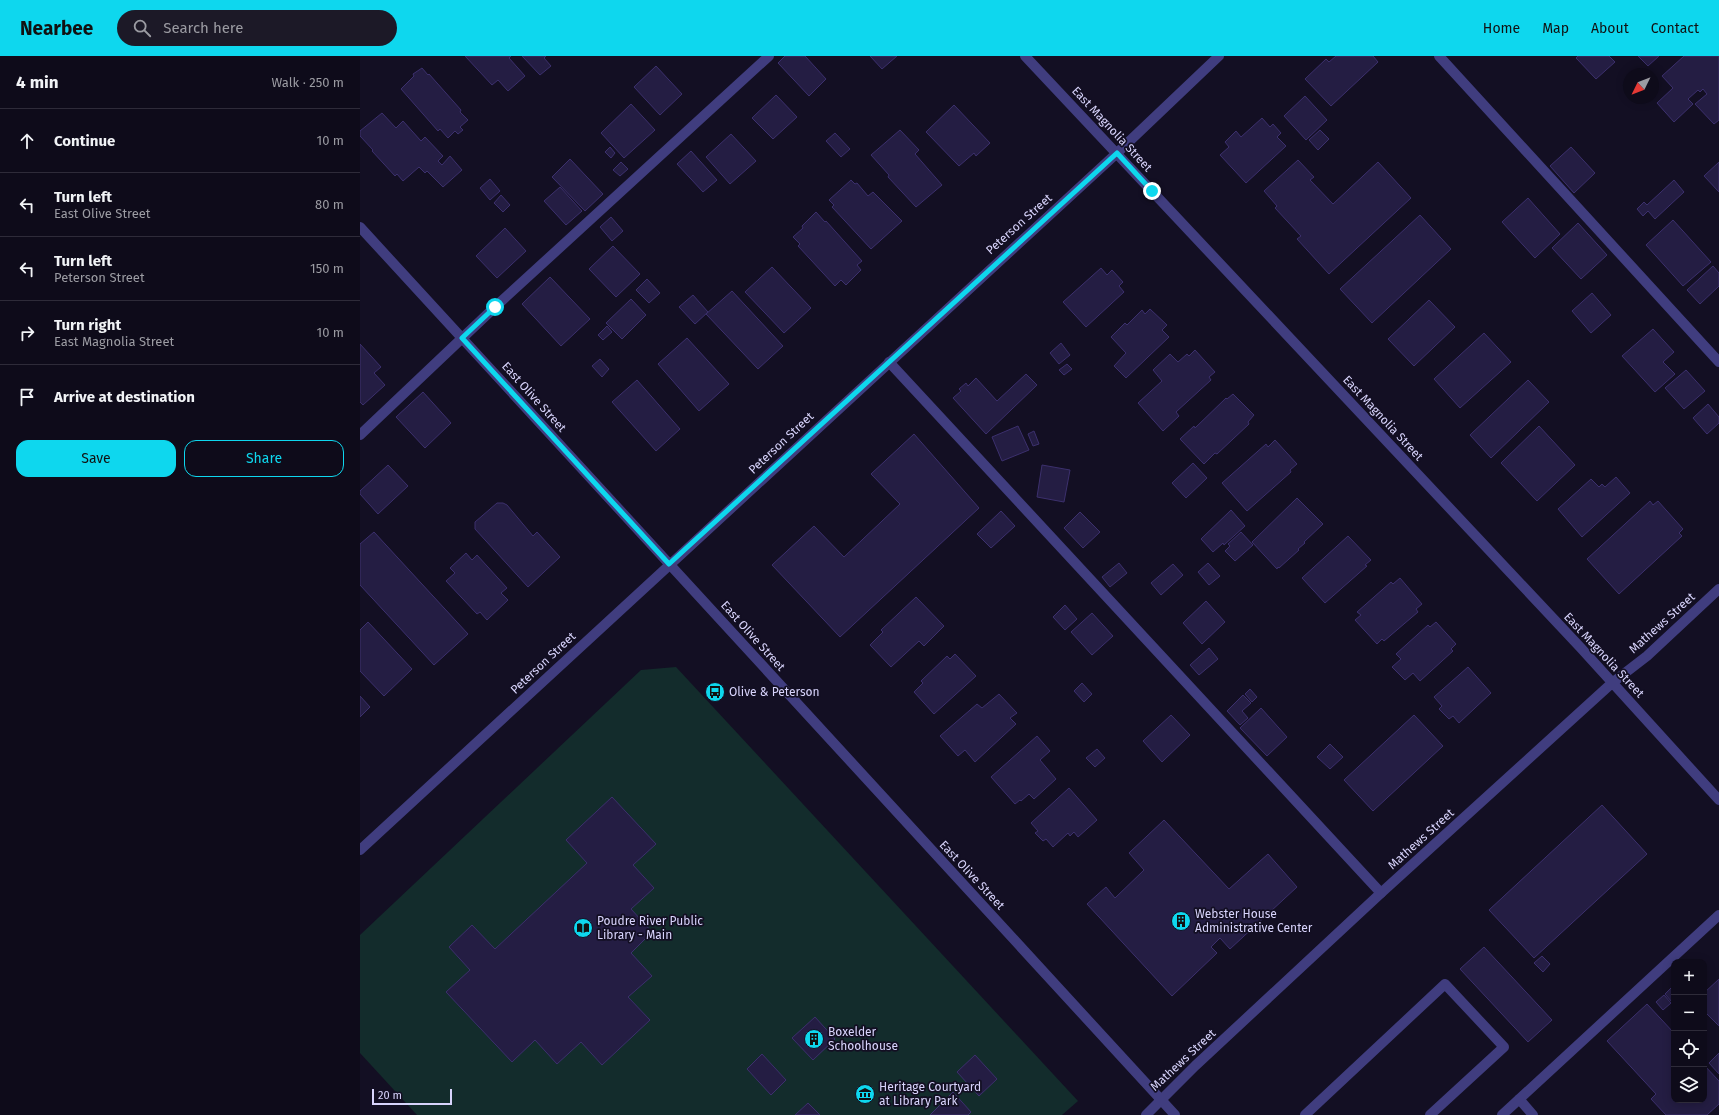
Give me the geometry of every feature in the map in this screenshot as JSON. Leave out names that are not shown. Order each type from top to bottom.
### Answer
[{"type":"street","points":[[360,435],[462,338],[769,56]]},
{"type":"street","name":"East Magnolia Street","points":[[1025,56],[1612,683],[1719,800]]},
{"type":"street","name":"Peterson Street","points":[[360,850],[1117,153],[1220,56]]},
{"type":"street","points":[[1439,56],[1719,362]]},
{"type":"street","name":"East Olive Street","points":[[360,227],[1175,1115]]},
{"type":"street","points":[[889,362],[1381,893]]},
{"type":"street","name":"Mathews Street","points":[[1146,1115],[1161,1099],[1381,893],[1612,683],[1647,656],[1719,589]]},
{"type":"street","points":[[1502,1115],[1719,915]]},
{"type":"street","points":[[1305,1115],[1445,984],[1504,1047],[1430,1115]]},
{"type":"street","points":[[1518,1099],[1533,1115]]},
{"type":"green space","points":[[676,667],[1078,1101],[1062,1115],[417,1115],[360,1053],[360,935],[641,670]]},
{"type":"building","points":[[465,56],[511,56],[509,58],[525,76],[508,91],[498,80],[492,85]]},
{"type":"building","points":[[522,56],[546,56],[544,58],[551,66],[540,75]]},
{"type":"building","points":[[785,56],[805,56],[826,79],[809,96],[778,63]]},
{"type":"building","points":[[870,56],[897,56],[882,69]]},
{"type":"building","points":[[1336,56],[1373,56],[1378,62],[1331,106],[1305,79],[1326,59],[1329,62]]},
{"type":"building","points":[[1578,56],[1609,56],[1615,62],[1596,79],[1576,58]]},
{"type":"building","points":[[1638,56],[1659,56],[1648,66]]},
{"type":"building","points":[[1684,56],[1719,56],[1719,120],[1714,124],[1695,104],[1707,94],[1703,89],[1700,92],[1698,90],[1688,99],[1693,104],[1674,122],[1658,104],[1673,88],[1662,76]]},
{"type":"building","points":[[656,66],[682,94],[660,115],[634,87]]},
{"type":"building","points":[[422,68],[461,110],[460,112],[468,120],[460,127],[463,130],[458,134],[455,131],[448,138],[440,129],[438,131],[401,89],[414,76],[413,74]]},
{"type":"building","points":[[776,95],[797,117],[773,139],[752,118]]},
{"type":"building","points":[[1305,96],[1327,120],[1306,140],[1284,116]]},
{"type":"building","points":[[631,104],[655,130],[624,158],[601,133]]},
{"type":"building","points":[[954,105],[990,143],[976,156],[974,153],[959,166],[926,132]]},
{"type":"building","points":[[382,113],[396,128],[403,121],[421,141],[425,137],[443,156],[438,161],[442,165],[450,156],[462,170],[443,187],[427,171],[425,173],[419,167],[403,181],[397,174],[395,176],[360,136],[360,131]]},
{"type":"building","points":[[1262,118],[1270,127],[1273,124],[1281,133],[1277,137],[1286,146],[1246,183],[1220,155],[1229,147],[1225,142],[1236,131],[1241,137]]},
{"type":"building","points":[[900,130],[919,150],[915,154],[942,185],[916,207],[888,177],[889,175],[871,155]]},
{"type":"building","points":[[1320,130],[1329,139],[1318,150],[1309,140]]},
{"type":"building","points":[[835,133],[850,149],[841,157],[826,141]]},
{"type":"building","points":[[731,134],[756,161],[730,184],[706,157]]},
{"type":"building","points":[[610,147],[615,153],[611,158],[605,152]]},
{"type":"building","points":[[1571,147],[1595,173],[1574,193],[1550,166]]},
{"type":"building","points":[[691,151],[717,180],[703,192],[677,164]]},
{"type":"building","points":[[570,159],[603,194],[585,211],[552,177]]},
{"type":"building","points":[[1298,160],[1314,177],[1310,180],[1333,204],[1378,162],[1411,198],[1329,274],[1297,239],[1301,236],[1275,208],[1277,206],[1264,191]]},
{"type":"building","points":[[621,162],[628,169],[620,176],[613,170]]},
{"type":"building","points":[[1719,162],[1719,192],[1704,176]]},
{"type":"building","points":[[490,179],[500,191],[490,200],[480,188]]},
{"type":"building","points":[[851,180],[855,184],[857,183],[868,196],[873,192],[902,221],[871,249],[832,207],[834,205],[829,200]]},
{"type":"building","points":[[1674,180],[1684,192],[1655,219],[1648,211],[1643,216],[1637,209],[1644,202],[1647,205]]},
{"type":"building","points":[[560,187],[582,211],[566,225],[544,201]]},
{"type":"building","points":[[501,195],[510,205],[503,212],[494,203]]},
{"type":"building","points":[[1528,198],[1560,234],[1535,258],[1502,222]]},
{"type":"building","points":[[816,212],[862,261],[857,265],[861,270],[846,285],[841,280],[835,286],[798,246],[800,244],[793,237],[803,228],[802,226]]},
{"type":"building","points":[[1420,215],[1451,249],[1372,323],[1340,289]]},
{"type":"building","points":[[611,217],[623,231],[612,241],[600,227]]},
{"type":"building","points":[[1673,220],[1711,262],[1683,286],[1646,245]]},
{"type":"building","points":[[1578,223],[1607,255],[1581,279],[1552,248]]},
{"type":"building","points":[[505,228],[526,251],[497,278],[476,256]]},
{"type":"building","points":[[613,246],[640,274],[616,297],[589,269]]},
{"type":"building","points":[[1713,266],[1719,273],[1719,286],[1700,304],[1687,290]]},
{"type":"building","points":[[772,267],[811,308],[784,333],[745,292]]},
{"type":"building","points":[[1101,268],[1107,275],[1112,270],[1123,282],[1119,286],[1124,292],[1086,327],[1063,302]]},
{"type":"building","points":[[550,277],[590,319],[561,346],[522,304]]},
{"type":"building","points":[[647,279],[660,293],[649,303],[636,290]]},
{"type":"building","points":[[732,291],[783,346],[758,369],[706,314]]},
{"type":"building","points":[[1592,293],[1611,315],[1591,333],[1572,311]]},
{"type":"building","points":[[693,295],[708,312],[695,324],[679,307]]},
{"type":"building","points":[[631,299],[646,315],[622,339],[606,323]]},
{"type":"building","points":[[1429,300],[1455,327],[1414,366],[1388,339]]},
{"type":"building","points":[[1150,309],[1167,325],[1162,330],[1169,337],[1126,378],[1114,366],[1126,353],[1111,337],[1125,323],[1127,325],[1142,310],[1145,314]]},
{"type":"building","points":[[607,326],[612,332],[603,340],[598,335]]},
{"type":"building","points":[[1653,329],[1674,352],[1663,362],[1675,374],[1655,392],[1622,356]]},
{"type":"building","points":[[1484,333],[1511,362],[1460,408],[1434,379]]},
{"type":"building","points":[[687,338],[729,384],[699,411],[658,364]]},
{"type":"building","points":[[1061,343],[1070,355],[1059,364],[1050,353]]},
{"type":"building","points":[[360,344],[381,367],[374,373],[385,385],[363,405],[360,402]]},
{"type":"building","points":[[1195,350],[1215,372],[1209,377],[1211,380],[1176,412],[1179,416],[1163,431],[1138,403],[1162,381],[1153,370],[1170,354],[1178,362],[1187,354],[1189,356]]},
{"type":"building","points":[[600,359],[609,369],[602,377],[592,366]]},
{"type":"building","points":[[1067,364],[1072,369],[1064,375],[1059,370]]},
{"type":"building","points":[[1686,370],[1705,391],[1684,409],[1665,388]]},
{"type":"building","points":[[1026,374],[1037,385],[986,434],[953,398],[961,391],[959,389],[966,383],[968,386],[976,378],[997,401]]},
{"type":"building","points":[[637,380],[680,429],[656,451],[612,402]]},
{"type":"building","points":[[1528,380],[1549,402],[1491,458],[1470,435]]},
{"type":"building","points":[[423,392],[451,423],[425,448],[396,417]]},
{"type":"building","points":[[1233,394],[1254,415],[1248,422],[1249,424],[1204,464],[1180,439],[1194,426],[1195,428],[1226,398],[1227,399]]},
{"type":"building","points":[[1708,404],[1719,417],[1719,423],[1707,434],[1693,418]]},
{"type":"building","points":[[1018,426],[1029,450],[1002,461],[992,437]]},
{"type":"building","points":[[1539,426],[1575,465],[1537,501],[1501,463]]},
{"type":"building","points":[[1034,431],[1039,444],[1033,446],[1028,434]]},
{"type":"building","points":[[914,434],[979,508],[840,637],[772,565],[814,526],[844,557],[900,504],[871,474]]},
{"type":"building","points":[[1275,440],[1297,464],[1290,470],[1291,472],[1247,511],[1222,483],[1266,444],[1268,447]]},
{"type":"building","points":[[1193,463],[1207,478],[1186,498],[1172,483]]},
{"type":"building","points":[[388,465],[408,486],[378,514],[360,494],[360,491]]},
{"type":"building","points":[[1042,465],[1070,470],[1064,502],[1037,497]]},
{"type":"building","points":[[1616,477],[1630,493],[1582,537],[1558,509],[1591,479],[1599,487],[1602,484],[1605,487]]},
{"type":"building","points":[[1297,498],[1323,524],[1304,542],[1305,543],[1298,549],[1299,550],[1277,569],[1252,542]]},
{"type":"building","points":[[1650,501],[1653,505],[1658,501],[1683,529],[1679,533],[1682,536],[1619,594],[1587,559]]},
{"type":"building","points":[[497,503],[507,505],[533,536],[537,532],[560,557],[528,587],[475,529],[475,522]]},
{"type":"building","points":[[1231,510],[1245,526],[1224,545],[1223,543],[1213,552],[1201,539]]},
{"type":"building","points":[[1001,511],[1015,526],[991,548],[977,534]]},
{"type":"building","points":[[1080,512],[1100,532],[1083,548],[1064,528]]},
{"type":"building","points":[[374,532],[468,634],[434,665],[360,585],[360,544]]},
{"type":"building","points":[[1241,532],[1253,545],[1235,561],[1225,551],[1230,546],[1228,544]]},
{"type":"building","points":[[1348,536],[1371,560],[1365,565],[1367,566],[1325,603],[1302,578]]},
{"type":"building","points":[[466,553],[472,560],[477,555],[507,588],[501,593],[508,600],[487,620],[480,612],[477,614],[446,581],[455,573],[450,568]]},
{"type":"building","points":[[1119,563],[1127,573],[1110,587],[1102,577]]},
{"type":"building","points":[[1208,563],[1220,576],[1209,585],[1198,572]]},
{"type":"building","points":[[1173,564],[1183,575],[1161,595],[1151,583]]},
{"type":"building","points":[[1400,578],[1422,604],[1416,609],[1418,612],[1384,641],[1382,639],[1377,644],[1355,620],[1361,615],[1357,612],[1391,582],[1393,584]]},
{"type":"building","points":[[916,597],[944,626],[924,646],[919,641],[891,667],[870,645],[883,632],[881,630]]},
{"type":"building","points":[[1206,601],[1225,622],[1202,644],[1183,623]]},
{"type":"building","points":[[1065,605],[1077,619],[1065,630],[1053,617]]},
{"type":"building","points":[[1092,613],[1113,636],[1092,655],[1071,632]]},
{"type":"building","points":[[368,622],[412,669],[384,696],[360,671],[360,630]]},
{"type":"building","points":[[1436,622],[1456,644],[1451,649],[1453,651],[1420,681],[1413,673],[1405,680],[1392,667],[1401,659],[1396,654],[1428,625],[1430,627]]},
{"type":"building","points":[[1209,648],[1218,659],[1199,675],[1190,665]]},
{"type":"building","points":[[955,654],[976,676],[934,714],[914,692],[923,683],[921,681],[947,656],[950,659]]},
{"type":"building","points":[[1468,667],[1491,693],[1459,723],[1453,716],[1449,719],[1439,709],[1442,706],[1434,697]]},
{"type":"building","points":[[1082,683],[1092,694],[1084,702],[1074,691]]},
{"type":"building","points":[[1250,689],[1257,697],[1252,702],[1245,694]]},
{"type":"building","points":[[999,694],[1017,713],[1010,718],[1016,724],[975,762],[965,750],[958,756],[940,736],[977,704],[982,708]]},
{"type":"building","points":[[1243,695],[1251,703],[1242,711],[1248,718],[1240,725],[1227,711]]},
{"type":"building","points":[[360,696],[370,707],[360,717]]},
{"type":"building","points":[[1261,708],[1287,737],[1267,756],[1240,728]]},
{"type":"building","points":[[1171,715],[1190,735],[1162,762],[1143,741]]},
{"type":"building","points":[[1414,715],[1443,746],[1373,811],[1344,780]]},
{"type":"building","points":[[1037,736],[1050,751],[1040,760],[1056,779],[1034,799],[1029,794],[1015,804],[991,777]]},
{"type":"building","points":[[1330,744],[1343,757],[1330,769],[1317,757]]},
{"type":"building","points":[[1097,749],[1105,758],[1095,767],[1086,758]]},
{"type":"building","points":[[1069,788],[1097,820],[1078,837],[1074,832],[1070,836],[1068,833],[1053,847],[1046,839],[1043,841],[1035,833],[1038,831],[1031,823]]},
{"type":"building","name":"Poudre River Public Library - Main","points":[[612,797],[656,844],[633,865],[654,888],[631,909],[652,932],[631,953],[652,976],[628,997],[650,1020],[602,1065],[581,1042],[557,1064],[535,1040],[512,1062],[446,992],[470,970],[449,947],[472,925],[495,949],[587,863],[566,840]]},
{"type":"building","points":[[1602,805],[1647,854],[1534,958],[1489,910]]},
{"type":"building","name":"Webster House Administrative Center","points":[[1164,820],[1229,889],[1268,854],[1297,887],[1230,949],[1220,938],[1211,947],[1217,953],[1172,996],[1087,904],[1106,887],[1115,898],[1144,870],[1129,853]]},
{"type":"building","points":[[1484,947],[1552,1020],[1528,1042],[1460,969]]},
{"type":"building","points":[[1542,956],[1550,964],[1543,972],[1534,963]]},
{"type":"building","points":[[1719,979],[1719,1026],[1707,1014],[1707,990]]},
{"type":"building","points":[[1671,988],[1671,1001],[1665,994]]},
{"type":"building","points":[[1664,995],[1671,1003],[1663,1010],[1656,1002]]},
{"type":"building","points":[[1647,1004],[1671,1030],[1671,1103],[1707,1103],[1707,1068],[1719,1081],[1719,1104],[1707,1115],[1666,1115],[1651,1099],[1656,1094],[1607,1041]]},
{"type":"building","name":"Boxelder Schoolhouse","points":[[815,1017],[835,1039],[813,1060],[792,1038]]},
{"type":"building","points":[[1719,1053],[1719,1074],[1709,1063]]},
{"type":"building","points":[[762,1054],[786,1080],[771,1095],[747,1069]]},
{"type":"building","points":[[975,1055],[997,1079],[979,1096],[957,1072]]},
{"type":"building","points":[[953,1092],[971,1112],[968,1115],[930,1115]]},
{"type":"building","points":[[808,1103],[820,1115],[795,1115]]},
{"type":"place","name":"Olive & Peterson","points":[[715,692]]},
{"type":"place","name":"Webster House Administrative Center","points":[[1181,921]]},
{"type":"place","name":"Poudre River Public Library - Main","points":[[583,928]]},
{"type":"place","name":"Boxelder Schoolhouse","points":[[814,1039]]},
{"type":"place","name":"Heritage Courtyard at Library Park","points":[[865,1094]]},
{"type":"route","points":[[495,307],[462,338],[669,564],[1117,153],[1152,191]]}]
